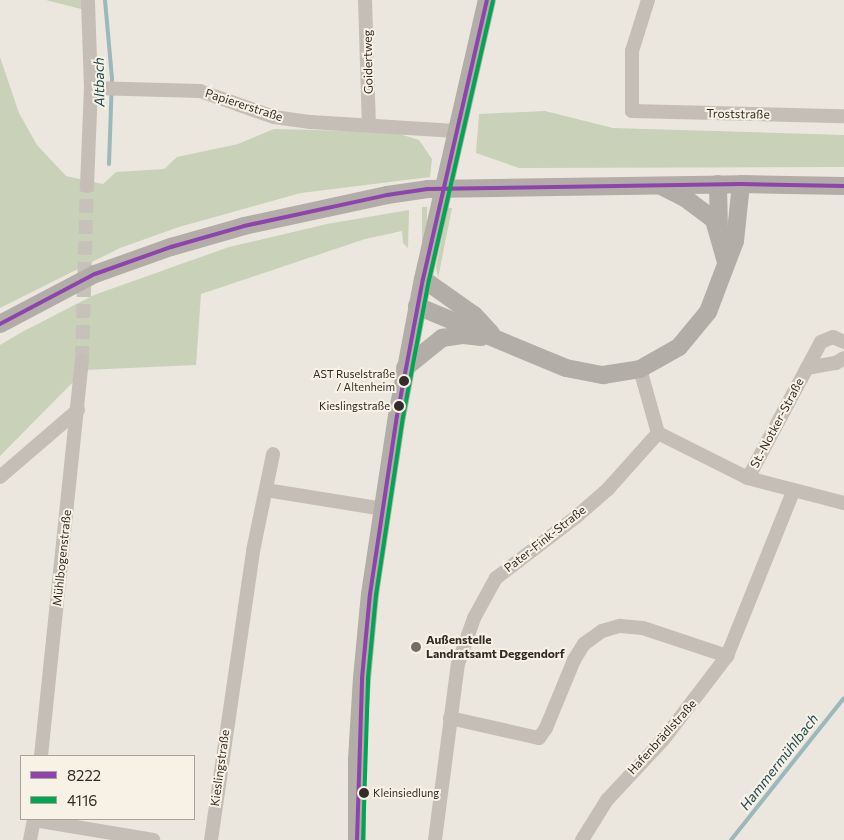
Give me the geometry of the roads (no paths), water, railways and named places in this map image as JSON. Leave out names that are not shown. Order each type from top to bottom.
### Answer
[{"type":"main road","points":[[357,840],[356,759],[362,678],[383,509],[405,368],[417,306],[487,0]]},
{"type":"main road","points":[[718,184],[720,234],[726,262]]},
{"type":"main road","points":[[0,324],[95,274],[171,247],[244,226],[387,195],[428,190],[496,188],[718,184],[844,186]]},
{"type":"main road","points":[[417,306],[528,354],[566,368],[603,375],[640,369],[679,347],[696,330],[719,289],[736,233],[742,184]]},
{"type":"main road","points":[[660,186],[706,212],[720,234]]},
{"type":"main road","points":[[423,279],[474,315],[497,339]]},
{"type":"main road","points":[[405,368],[442,338],[464,335],[497,339]]},
{"type":"street","points":[[87,186],[91,88],[88,0]]},
{"type":"street","name":"Goidertweg","points":[[365,0],[369,124]]},
{"type":"street","name":"Troststraße","points":[[648,0],[632,51],[632,111],[844,116]]},
{"type":"street","name":"Papiererstraße","points":[[91,88],[124,87],[200,91],[274,116],[310,122],[369,124],[456,131]]},
{"type":"street","name":"St.-Notker-Straße","points":[[748,478],[824,340],[836,337],[844,342]]},
{"type":"street","name":"St.-Notker-Straße","points":[[807,368],[836,363],[844,358]]},
{"type":"street","name":"Mühlbogenstraße","points":[[41,755],[82,360]]},
{"type":"street","points":[[640,369],[658,433]]},
{"type":"street","points":[[0,477],[78,410]]},
{"type":"street","name":"St.-Notker-Straße","points":[[658,433],[748,478],[793,492],[844,503]]},
{"type":"street","name":"Pater-Fink-Straße","points":[[435,840],[458,664],[474,618],[496,578],[576,517],[608,489],[658,433]]},
{"type":"street","name":"Kieslingstraße","points":[[210,840],[252,550],[273,454]]},
{"type":"street","points":[[266,490],[383,509]]},
{"type":"street","name":"Hafenbrädlstraße","points":[[582,840],[607,800],[676,725],[727,656],[793,492]]},
{"type":"street","points":[[450,718],[539,738],[546,728],[574,660],[584,644],[602,631],[620,626],[643,628],[727,656]]},
{"type":"street","points":[[30,840],[34,820]]},
{"type":"street","points":[[39,820],[137,839],[153,840]]},
{"type":"waterway","name":"Altbach","points":[[105,0],[112,78],[109,164]]},
{"type":"waterway","name":"Hammermühlbach","points":[[731,840],[844,698]]},
{"type":"tunnel","points":[[82,360],[87,186]]},
{"type":"place","name":"AST Ruselstraße / Altenheim","points":[[404,381]]},
{"type":"place","name":"Kieslingstraße","points":[[399,406]]},
{"type":"place","name":"Außenstelle Landratsamt Deggendorf","points":[[416,647]]},
{"type":"place","name":"Kleinsiedlung","points":[[364,793]]}]
